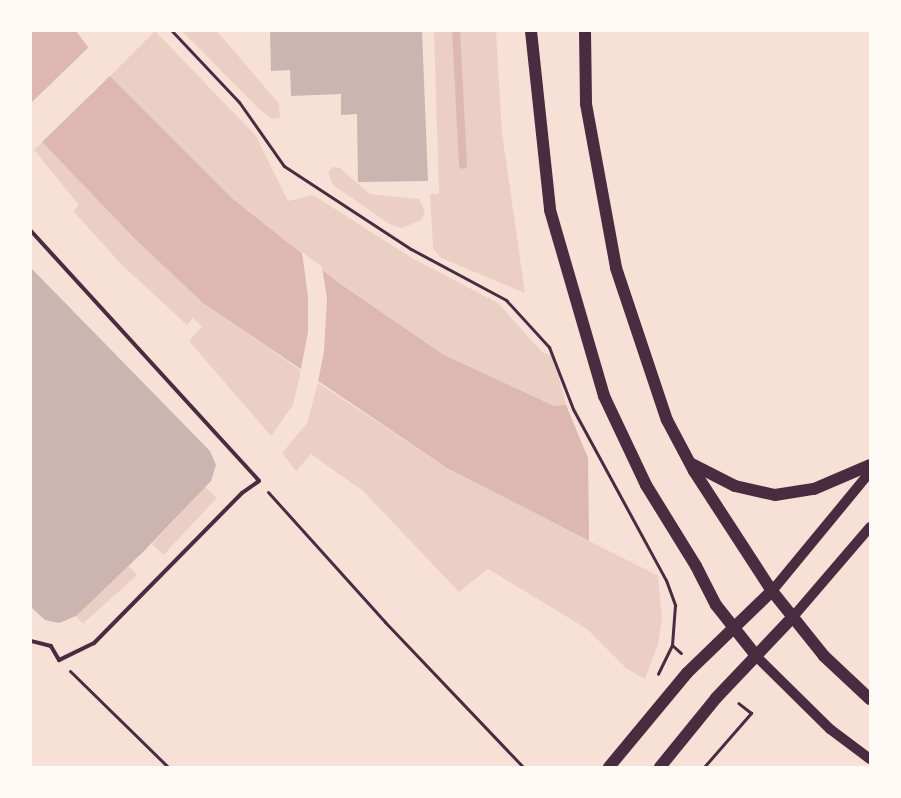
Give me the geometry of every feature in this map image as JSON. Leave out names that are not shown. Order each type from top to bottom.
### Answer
[{"type":"main road","points":[[531,31],[550,210],[604,396],[646,485],[696,566],[716,606],[737,623],[757,657],[830,730],[870,759]]},
{"type":"main road","points":[[585,31],[586,104],[616,268],[667,420],[693,467],[772,591],[792,618],[835,666],[870,699]]},
{"type":"main road","points":[[693,467],[735,486],[775,495],[814,489],[870,465]]},
{"type":"main road","points":[[609,767],[687,673],[772,591],[870,472]]},
{"type":"main road","points":[[660,767],[716,698],[776,636],[870,527]]},
{"type":"lane","points":[[31,231],[259,481],[242,493],[94,643],[59,660],[51,646],[31,641]]},
{"type":"path","points":[[172,31],[239,102],[275,149],[284,166],[410,249],[513,306],[548,347],[573,409],[666,580],[674,605],[675,631],[666,656]]},
{"type":"path","points":[[259,481],[385,622],[523,767]]},
{"type":"path","points":[[59,660],[168,767]]},
{"type":"path","points":[[704,767],[750,713]]},
{"type":"shaded area","points":[[31,31],[76,31],[110,76],[233,199],[339,283],[444,355],[554,406],[566,405],[870,565],[666,580],[447,468],[203,303],[135,239],[42,142],[31,130]]},
{"type":"shaded area","points":[[155,31],[256,136],[288,201],[313,195],[412,258],[498,303],[542,352],[553,356],[566,405],[554,407],[444,355],[339,283],[233,199],[110,76]]},
{"type":"shaded area","points":[[182,31],[217,31],[279,104],[280,118],[272,119],[258,108]]},
{"type":"shaded area","points":[[434,31],[496,31],[502,133],[525,293],[441,258],[433,249],[430,194],[439,194]]},
{"type":"shaded area","points":[[42,142],[135,239],[201,301],[301,371],[293,405],[271,436],[189,341],[202,327],[193,318],[187,325],[122,265],[73,211],[79,205],[34,150]]},
{"type":"shaded area","points":[[333,167],[340,168],[370,194],[419,199],[425,211],[421,220],[402,228],[391,225],[333,185],[328,172]]},
{"type":"shaded area","points":[[318,383],[447,468],[658,576],[662,618],[658,645],[645,679],[627,669],[587,629],[488,569],[459,592],[363,491],[311,454],[296,471],[282,453],[307,423]]},
{"type":"shaded area","points":[[205,487],[217,498],[164,555],[152,544]]},
{"type":"shaded area","points":[[129,566],[137,575],[83,624],[75,615]]},
{"type":"pier","points":[[91,45],[112,74],[40,144],[31,134],[31,103]]},
{"type":"pier","points":[[302,252],[322,267],[327,298],[324,352],[317,386],[300,374],[308,332],[308,297]]},
{"type":"pier","points":[[566,405],[870,562],[870,673],[706,600],[589,541],[588,458]]},
{"type":"building","points":[[270,31],[422,31],[428,181],[358,182],[357,114],[341,115],[341,94],[291,96],[290,70],[271,71]]},
{"type":"building","points":[[31,268],[210,451],[216,465],[211,481],[143,552],[76,616],[59,623],[45,620],[31,607]]},
{"type":"waterway","points":[[456,31],[463,165]]}]
